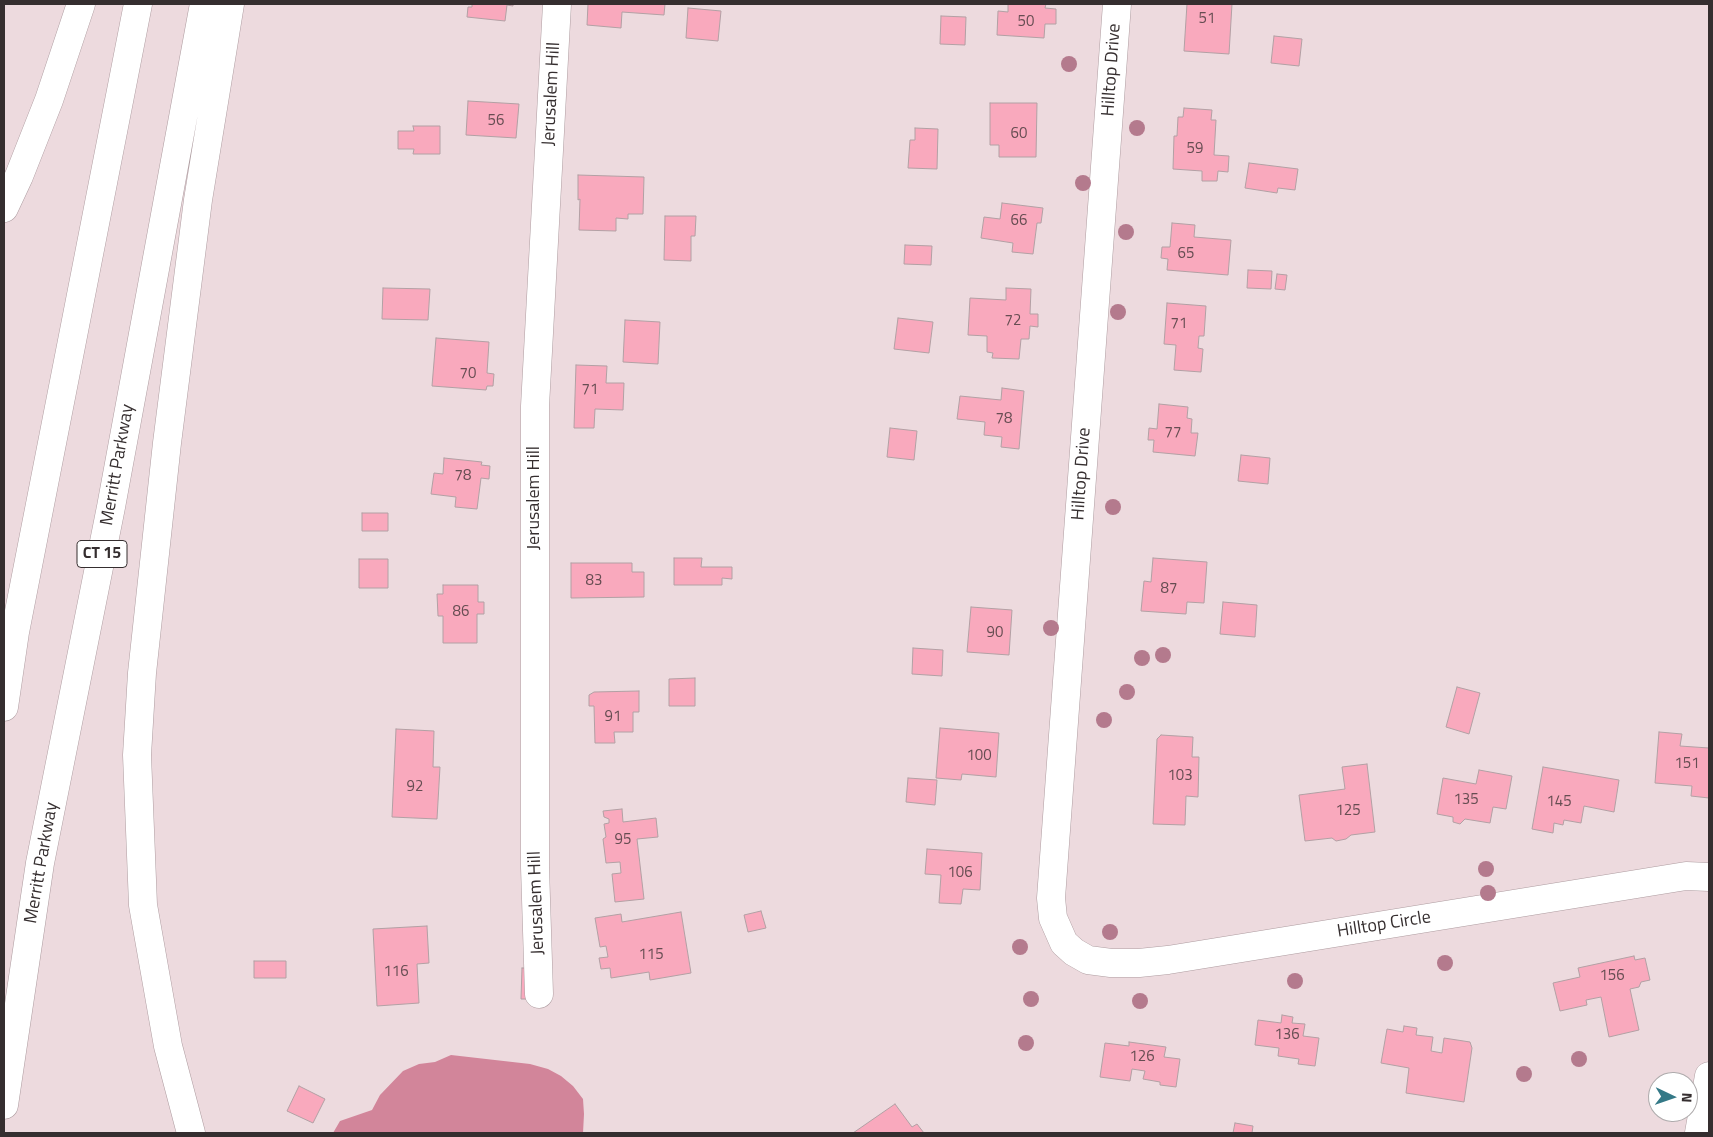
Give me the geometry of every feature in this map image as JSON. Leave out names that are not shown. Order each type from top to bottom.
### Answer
[{"type":"main road","points":[[4,208],[19,176],[49,100],[81,4]]},
{"type":"main road","points":[[4,707],[17,622],[138,4]]},
{"type":"main road","name":"Merritt Parkway","points":[[4,1105],[40,863],[111,507],[204,4]]},
{"type":"main road","points":[[191,1133],[168,1046],[143,905],[137,755],[142,674],[167,443],[198,200],[230,4]]},
{"type":"main road","name":"Jerusalem Hill","points":[[539,994],[535,867],[536,406],[557,4]]},
{"type":"main road","name":"Hilltop Drive","points":[[1064,943],[1053,918],[1051,898],[1117,4]]},
{"type":"main road","name":"Hilltop Circle","points":[[1064,943],[1074,952],[1088,960],[1120,963],[1168,960],[1686,876],[1709,877]]},
{"type":"main road","points":[[1698,1133],[1709,1076]]},
{"type":"shaded area","points":[[451,1055],[530,1064],[548,1069],[561,1076],[573,1086],[583,1099],[583,1133],[333,1133],[340,1121],[372,1110],[380,1095],[403,1071],[419,1064],[435,1062]]},
{"type":"building","points":[[472,4],[513,4],[513,6],[507,5],[505,21],[467,17],[468,7],[472,7]]},
{"type":"building","points":[[588,4],[665,4],[664,15],[622,12],[621,28],[587,25]]},
{"type":"building","points":[[1008,4],[1046,4],[1045,8],[1056,9],[1056,24],[1045,24],[1044,38],[997,35],[998,11],[1008,12]]},
{"type":"building","points":[[1187,4],[1232,4],[1229,54],[1184,51]]},
{"type":"building","points":[[688,8],[721,11],[718,41],[686,38]]},
{"type":"building","points":[[941,16],[966,17],[965,45],[940,44]]},
{"type":"building","points":[[1274,36],[1302,39],[1299,66],[1271,63]]},
{"type":"building","points":[[468,101],[519,104],[516,138],[466,135]]},
{"type":"building","points":[[990,103],[1037,103],[1036,157],[999,157],[999,145],[990,145]]},
{"type":"building","points":[[1184,108],[1212,110],[1211,120],[1216,120],[1214,155],[1229,156],[1228,172],[1218,171],[1217,181],[1202,181],[1202,171],[1173,169],[1174,136],[1177,136],[1178,117],[1183,117]]},
{"type":"building","points":[[413,126],[440,126],[440,154],[413,154],[414,149],[398,149],[398,131],[414,131]]},
{"type":"building","points":[[915,128],[938,129],[937,169],[908,168],[910,140],[915,140]]},
{"type":"building","points":[[1249,163],[1298,169],[1295,190],[1278,188],[1277,193],[1245,188]]},
{"type":"building","points":[[578,175],[644,177],[643,214],[628,214],[628,219],[616,218],[616,231],[579,230],[580,199],[578,200]]},
{"type":"building","points":[[1002,203],[1043,208],[1041,223],[1037,223],[1033,254],[1012,252],[1013,243],[981,238],[984,217],[1000,219]]},
{"type":"building","points":[[665,216],[696,216],[695,236],[691,236],[691,261],[664,260]]},
{"type":"building","points":[[1172,223],[1195,225],[1194,237],[1231,240],[1228,275],[1167,270],[1168,259],[1161,258],[1162,247],[1170,247]]},
{"type":"building","points":[[905,245],[932,246],[931,265],[904,264]]},
{"type":"building","points":[[1248,270],[1272,271],[1271,289],[1247,288]]},
{"type":"building","points":[[1277,274],[1287,275],[1285,290],[1275,289]]},
{"type":"building","points":[[383,288],[430,289],[428,320],[382,319]]},
{"type":"building","points":[[1006,288],[1031,289],[1030,314],[1038,314],[1038,327],[1030,326],[1029,339],[1021,339],[1019,359],[992,358],[993,353],[987,352],[987,336],[968,335],[970,298],[1006,300]]},
{"type":"building","points":[[1167,303],[1206,306],[1204,336],[1199,336],[1198,348],[1203,349],[1201,372],[1174,370],[1176,345],[1164,344]]},
{"type":"building","points":[[898,318],[933,322],[929,353],[894,349]]},
{"type":"building","points":[[625,320],[660,322],[658,364],[623,362]]},
{"type":"building","points":[[436,338],[489,342],[487,373],[494,374],[493,386],[487,386],[486,390],[432,386]]},
{"type":"building","points":[[576,365],[607,366],[606,383],[624,383],[623,410],[595,409],[594,428],[574,428]]},
{"type":"building","points":[[1002,388],[1024,391],[1019,449],[1001,447],[1002,437],[984,435],[985,422],[957,419],[960,396],[1001,400]]},
{"type":"building","points":[[1159,404],[1188,407],[1187,418],[1192,419],[1191,433],[1198,433],[1195,456],[1153,452],[1154,440],[1148,440],[1149,428],[1157,429]]},
{"type":"building","points":[[890,428],[917,431],[914,460],[887,457]]},
{"type":"building","points":[[1241,455],[1270,458],[1268,484],[1238,481]]},
{"type":"building","points":[[444,458],[482,462],[481,465],[490,466],[489,479],[481,478],[477,509],[455,507],[456,497],[431,494],[434,473],[443,474]]},
{"type":"building","points":[[362,513],[388,513],[388,531],[362,531]]},
{"type":"building","points":[[674,558],[702,558],[701,567],[732,567],[732,579],[722,578],[722,585],[674,585]]},
{"type":"building","points":[[1153,558],[1207,562],[1204,603],[1187,602],[1186,614],[1141,611],[1144,581],[1151,582]]},
{"type":"building","points":[[359,559],[388,559],[388,588],[359,588]]},
{"type":"building","points":[[571,563],[632,563],[632,572],[644,572],[644,597],[571,598]]},
{"type":"building","points":[[443,585],[478,585],[478,602],[484,602],[484,614],[477,614],[477,643],[443,643],[443,616],[438,616],[437,594],[443,594]]},
{"type":"building","points":[[1223,602],[1257,605],[1255,637],[1220,634]]},
{"type":"building","points":[[971,607],[1012,610],[1009,655],[967,652]]},
{"type":"building","points":[[913,648],[943,650],[942,676],[912,674]]},
{"type":"building","points":[[695,678],[695,706],[669,706],[669,679]]},
{"type":"building","points":[[1457,687],[1480,693],[1469,734],[1446,727]]},
{"type":"building","points":[[639,691],[639,712],[633,712],[633,732],[614,732],[615,743],[595,743],[594,706],[589,706],[589,695],[594,692]]},
{"type":"building","points":[[940,728],[999,733],[996,777],[962,774],[961,780],[936,778]]},
{"type":"building","points":[[396,729],[434,731],[433,767],[440,767],[437,819],[392,817]]},
{"type":"building","points":[[1659,732],[1682,734],[1680,746],[1709,748],[1709,798],[1691,796],[1692,786],[1655,783]]},
{"type":"building","points":[[1161,735],[1193,737],[1192,757],[1199,757],[1198,797],[1186,796],[1185,825],[1153,824],[1157,739]]},
{"type":"building","points":[[1367,764],[1375,832],[1351,835],[1346,839],[1336,841],[1332,838],[1305,841],[1299,795],[1345,789],[1342,767]]},
{"type":"building","points":[[1543,767],[1619,780],[1614,812],[1584,806],[1581,823],[1564,820],[1563,825],[1554,823],[1553,833],[1532,829]]},
{"type":"building","points":[[1479,770],[1512,776],[1506,809],[1493,807],[1490,823],[1465,819],[1460,824],[1453,822],[1453,817],[1437,814],[1443,778],[1476,784]]},
{"type":"building","points":[[908,778],[937,780],[935,805],[906,802]]},
{"type":"building","points":[[622,809],[623,822],[656,818],[658,837],[637,839],[644,899],[615,902],[612,874],[621,873],[620,862],[606,863],[603,839],[606,837],[604,824],[609,823],[609,819],[604,817],[603,811]]},
{"type":"building","points":[[927,849],[982,853],[980,890],[963,889],[961,904],[939,903],[941,875],[925,874]]},
{"type":"building","points":[[761,911],[766,928],[748,932],[744,915]]},
{"type":"building","points":[[681,912],[691,973],[650,980],[649,972],[611,978],[610,968],[601,969],[599,958],[608,957],[606,946],[600,947],[595,918],[621,914],[622,922]]},
{"type":"building","points":[[427,926],[429,963],[417,964],[419,1003],[377,1006],[373,929]]},
{"type":"building","points":[[1634,956],[1635,960],[1645,958],[1650,980],[1641,982],[1639,987],[1630,989],[1639,1030],[1609,1037],[1601,997],[1586,1000],[1587,1005],[1560,1011],[1553,983],[1580,977],[1578,968]]},
{"type":"building","points":[[254,961],[286,961],[286,978],[254,978]]},
{"type":"building","points":[[522,968],[533,968],[531,999],[521,999]]},
{"type":"building","points":[[1282,1015],[1293,1017],[1292,1023],[1305,1024],[1303,1036],[1319,1038],[1315,1066],[1298,1064],[1299,1059],[1278,1056],[1279,1048],[1255,1045],[1258,1020],[1281,1023]]},
{"type":"building","points":[[1404,1026],[1417,1028],[1416,1035],[1433,1037],[1431,1051],[1442,1053],[1444,1038],[1470,1042],[1472,1048],[1464,1102],[1406,1093],[1409,1068],[1381,1063],[1387,1029],[1403,1032]]},
{"type":"building","points":[[1129,1042],[1166,1047],[1164,1057],[1180,1059],[1176,1087],[1160,1085],[1160,1082],[1143,1079],[1145,1071],[1132,1069],[1130,1081],[1100,1077],[1105,1043],[1129,1046]]},
{"type":"building","points":[[299,1086],[325,1099],[313,1123],[287,1111]]},
{"type":"building","points":[[895,1104],[912,1127],[917,1124],[924,1133],[853,1133]]},
{"type":"building","points":[[1235,1123],[1253,1126],[1252,1133],[1233,1133]]}]
